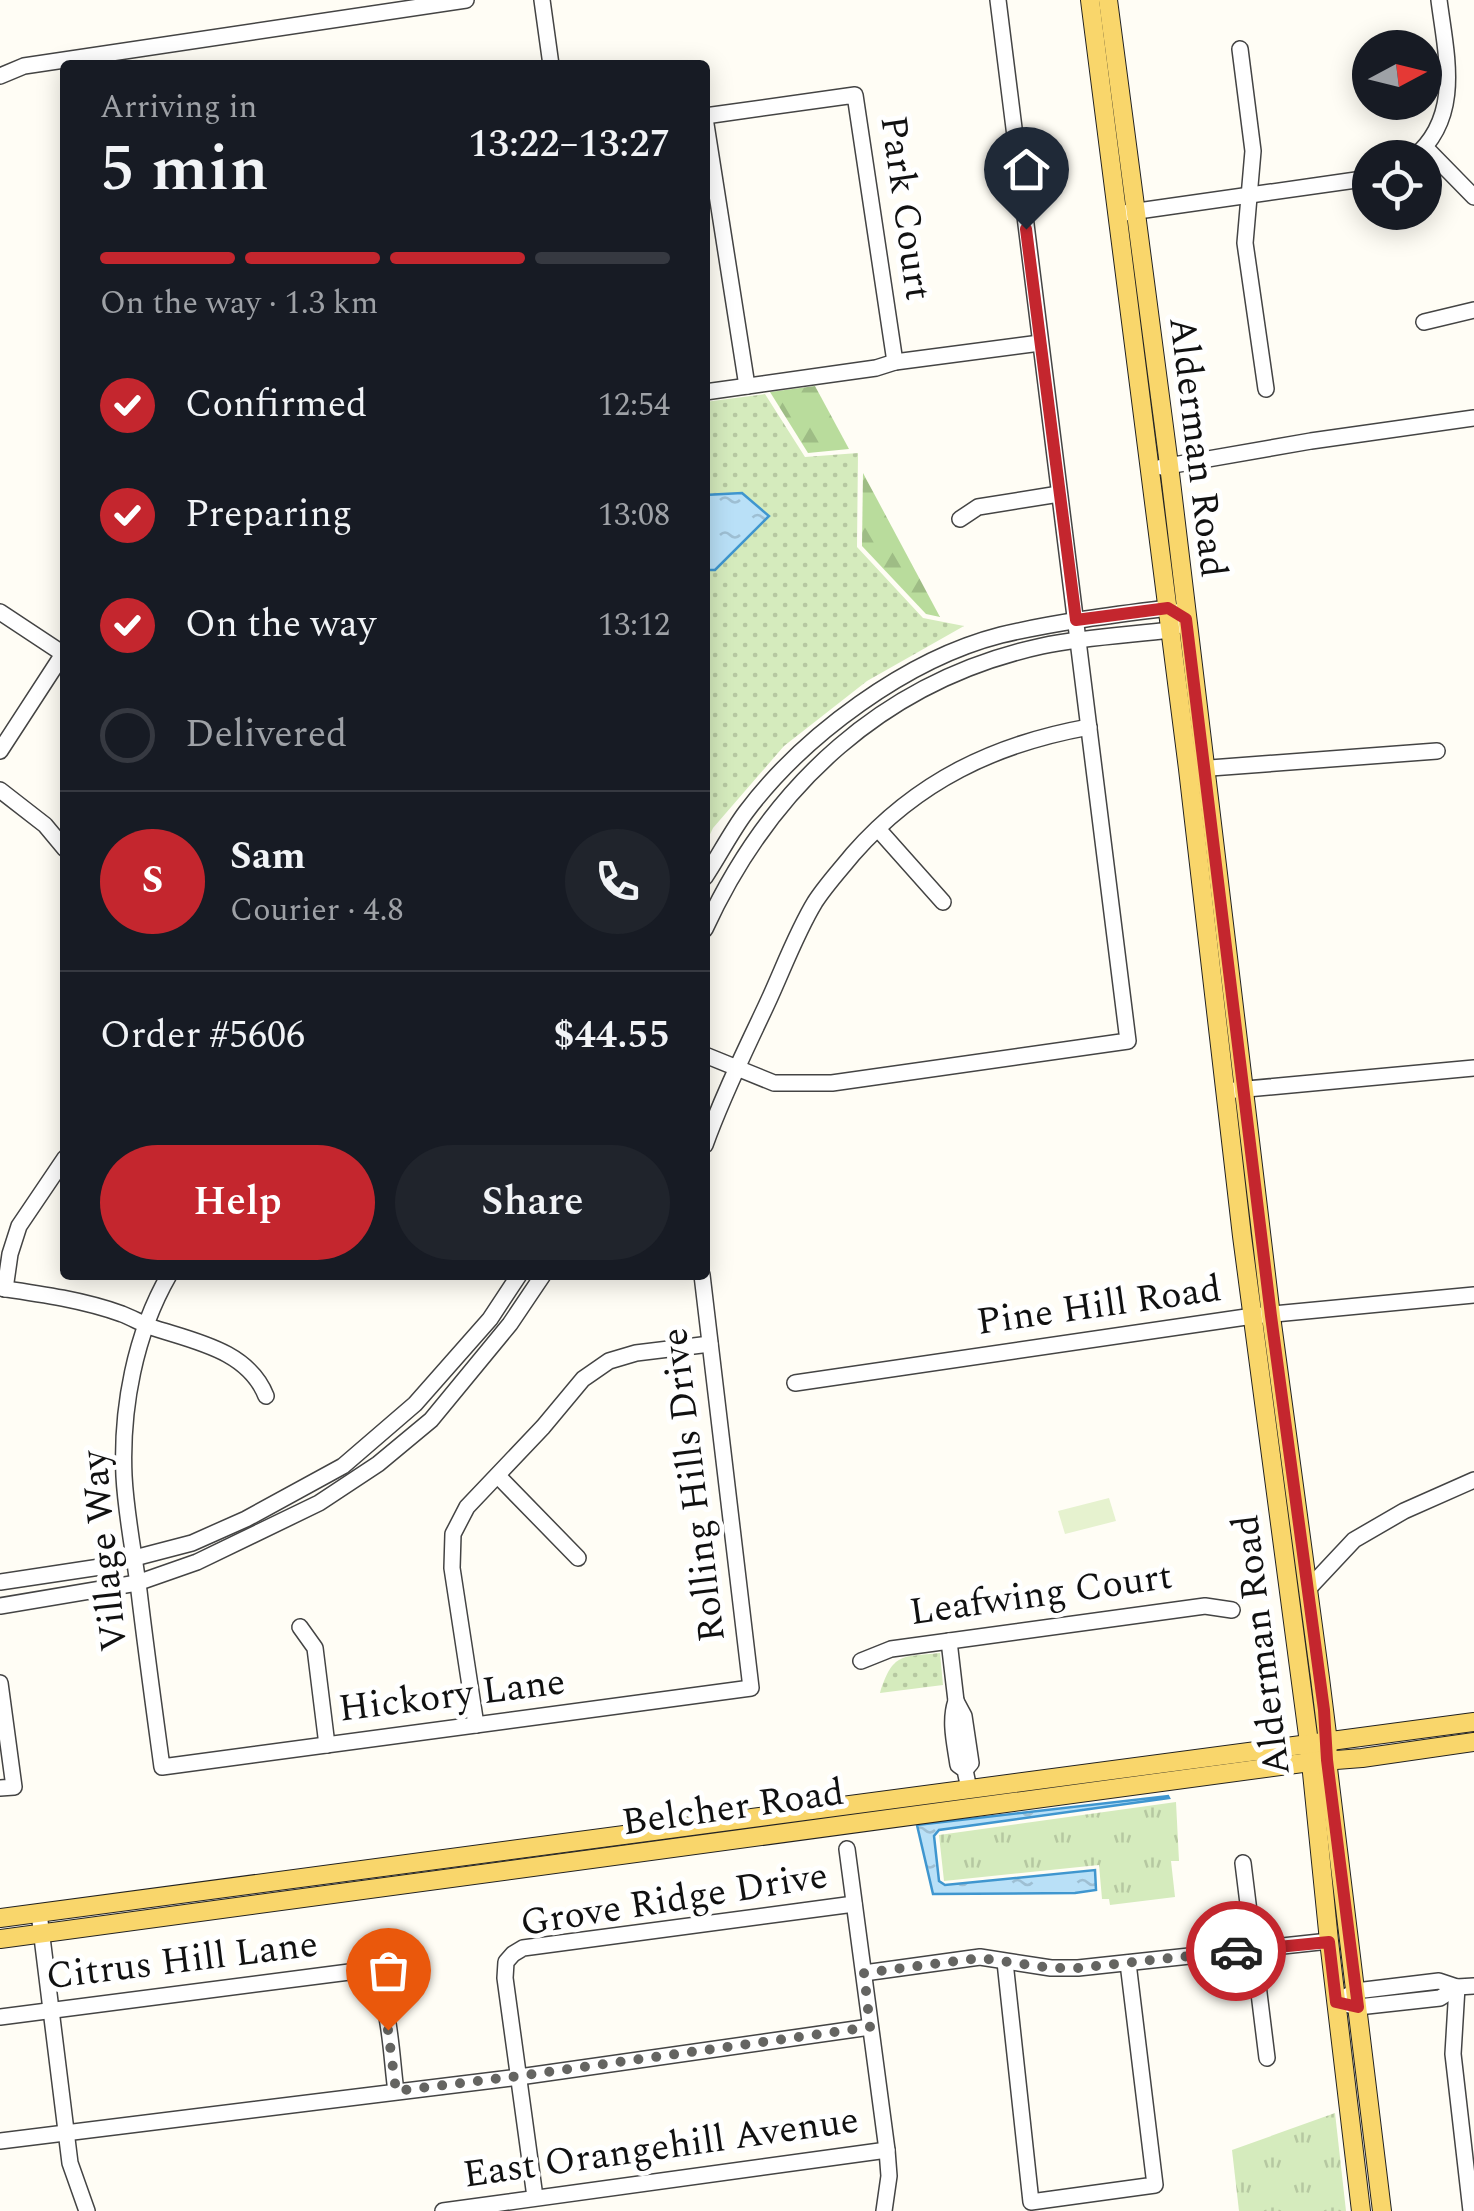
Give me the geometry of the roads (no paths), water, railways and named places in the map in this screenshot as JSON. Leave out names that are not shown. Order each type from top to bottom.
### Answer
[{"type":"main road","name":"Alderman Road","points":[[1090,0],[1126,213],[1160,467],[1262,1316],[1319,1752],[1357,1999],[1382,2211]]},
{"type":"main road","name":"Alderman Road","points":[[1108,0],[1126,213]]},
{"type":"main road","name":"Alderman Road","points":[[1160,467],[1168,608],[1178,624]]},
{"type":"main road","name":"Alderman Road","points":[[1262,1316],[1308,1590],[1329,1942],[1361,2211]]},
{"type":"main road","name":"Belcher Road","points":[[0,1939],[972,1808],[1319,1752],[1474,1722]]},
{"type":"main road","name":"Belcher Road","points":[[0,1918],[967,1779],[1474,1742]]},
{"type":"main road","points":[[967,1779],[972,1808]]},
{"type":"street","points":[[64,60],[466,0]]},
{"type":"street","points":[[542,0],[550,60]]},
{"type":"street","points":[[710,1057],[774,1084],[832,1082],[1128,1040],[998,0]]},
{"type":"street","points":[[1431,140],[1444,113],[1449,79],[1439,0]]},
{"type":"street","points":[[1240,49],[1253,151],[1245,244],[1266,389]]},
{"type":"street","points":[[0,76],[24,66],[60,61]]},
{"type":"street","name":"Park Court","points":[[710,116],[856,95],[895,362]]},
{"type":"street","name":"Park Court","points":[[710,149],[747,386]]},
{"type":"street","points":[[1442,170],[1474,197]]},
{"type":"street","points":[[1126,213],[1352,180]]},
{"type":"street","points":[[1424,322],[1474,310]]},
{"type":"street","points":[[710,391],[1040,343]]},
{"type":"street","points":[[1160,467],[1312,440],[1474,418]]},
{"type":"street","points":[[960,519],[978,506],[1059,494]]},
{"type":"street","points":[[710,869],[746,811],[791,762],[834,721],[918,669],[997,636],[1076,620],[1168,608]]},
{"type":"street","points":[[0,612],[60,650]]},
{"type":"street","points":[[710,918],[722,890],[767,821],[805,776],[843,742],[928,686],[998,658],[1044,646],[1178,624]]},
{"type":"street","points":[[0,751],[60,659]]},
{"type":"street","points":[[710,1133],[815,903],[839,870],[889,817],[965,766],[1016,744],[1089,726]]},
{"type":"street","points":[[1196,769],[1437,751]]},
{"type":"street","points":[[0,790],[45,825],[60,842]]},
{"type":"street","points":[[878,829],[943,902]]},
{"type":"street","points":[[1234,1090],[1474,1068]]},
{"type":"street","points":[[60,1165],[19,1226],[2,1289],[91,1304],[205,1344],[259,1379],[266,1396]]},
{"type":"street","name":"Village Way","points":[[162,1767],[133,1559],[124,1448],[136,1358],[167,1280]]},
{"type":"street","points":[[0,1582],[100,1567],[192,1543],[246,1519],[343,1466],[415,1404],[490,1319],[516,1280]]},
{"type":"street","points":[[0,1606],[138,1583],[197,1562],[318,1504],[378,1464],[431,1420],[510,1324],[540,1280]]},
{"type":"street","name":"Rolling Hills Drive","points":[[703,1280],[750,1688]]},
{"type":"street","name":"Pine Hill Road","points":[[794,1383],[1262,1316],[1474,1295]]},
{"type":"street","points":[[476,1726],[452,1568],[453,1534],[467,1507],[543,1427],[583,1378],[609,1360],[710,1344]]},
{"type":"street","points":[[498,1476],[578,1558]]},
{"type":"street","points":[[1308,1590],[1354,1540],[1474,1480]]},
{"type":"street","name":"Leafwing Court","points":[[861,1661],[891,1649],[949,1641],[1205,1606],[1232,1610]]},
{"type":"street","points":[[300,1626],[315,1648],[327,1745]]},
{"type":"street","points":[[949,1641],[956,1701],[962,1709],[959,1727],[971,1763],[967,1779]]},
{"type":"street","points":[[0,1683],[7,1787]]},
{"type":"street","name":"Hickory Lane","points":[[162,1767],[750,1688]]},
{"type":"street","points":[[847,1849],[887,2150],[889,2176],[884,2211]]},
{"type":"street","points":[[1243,1863],[1267,2058]]},
{"type":"street","name":"Grove Ridge Drive","points":[[519,2076],[505,1978],[506,1962],[523,1948],[854,1904]]},
{"type":"street","points":[[39,1913],[65,2133],[86,2211]]},
{"type":"street","points":[[864,1973],[980,1958],[1078,1968],[1329,1942]]},
{"type":"street","points":[[1005,1962],[1031,2202],[1155,2185],[1128,1963]]},
{"type":"street","name":"Citrus Hill Lane","points":[[0,2017],[368,1971],[376,1978],[384,2003],[396,2091]]},
{"type":"street","points":[[1336,2002],[1440,1998],[1466,1986]]},
{"type":"street","points":[[1466,1986],[1453,2054],[1471,2211]]},
{"type":"street","points":[[0,2141],[870,2027]]},
{"type":"street","points":[[519,2076],[535,2197]]},
{"type":"street","name":"East Orangehill Avenue","points":[[443,2211],[887,2150]]},
{"type":"water","points":[[742,493],[769,516],[715,570],[710,570],[710,495]]},
{"type":"water","points":[[1168,1796],[939,1830],[934,1836],[939,1881],[945,1885],[1095,1870],[1096,1890],[933,1894],[917,1825]]}]
